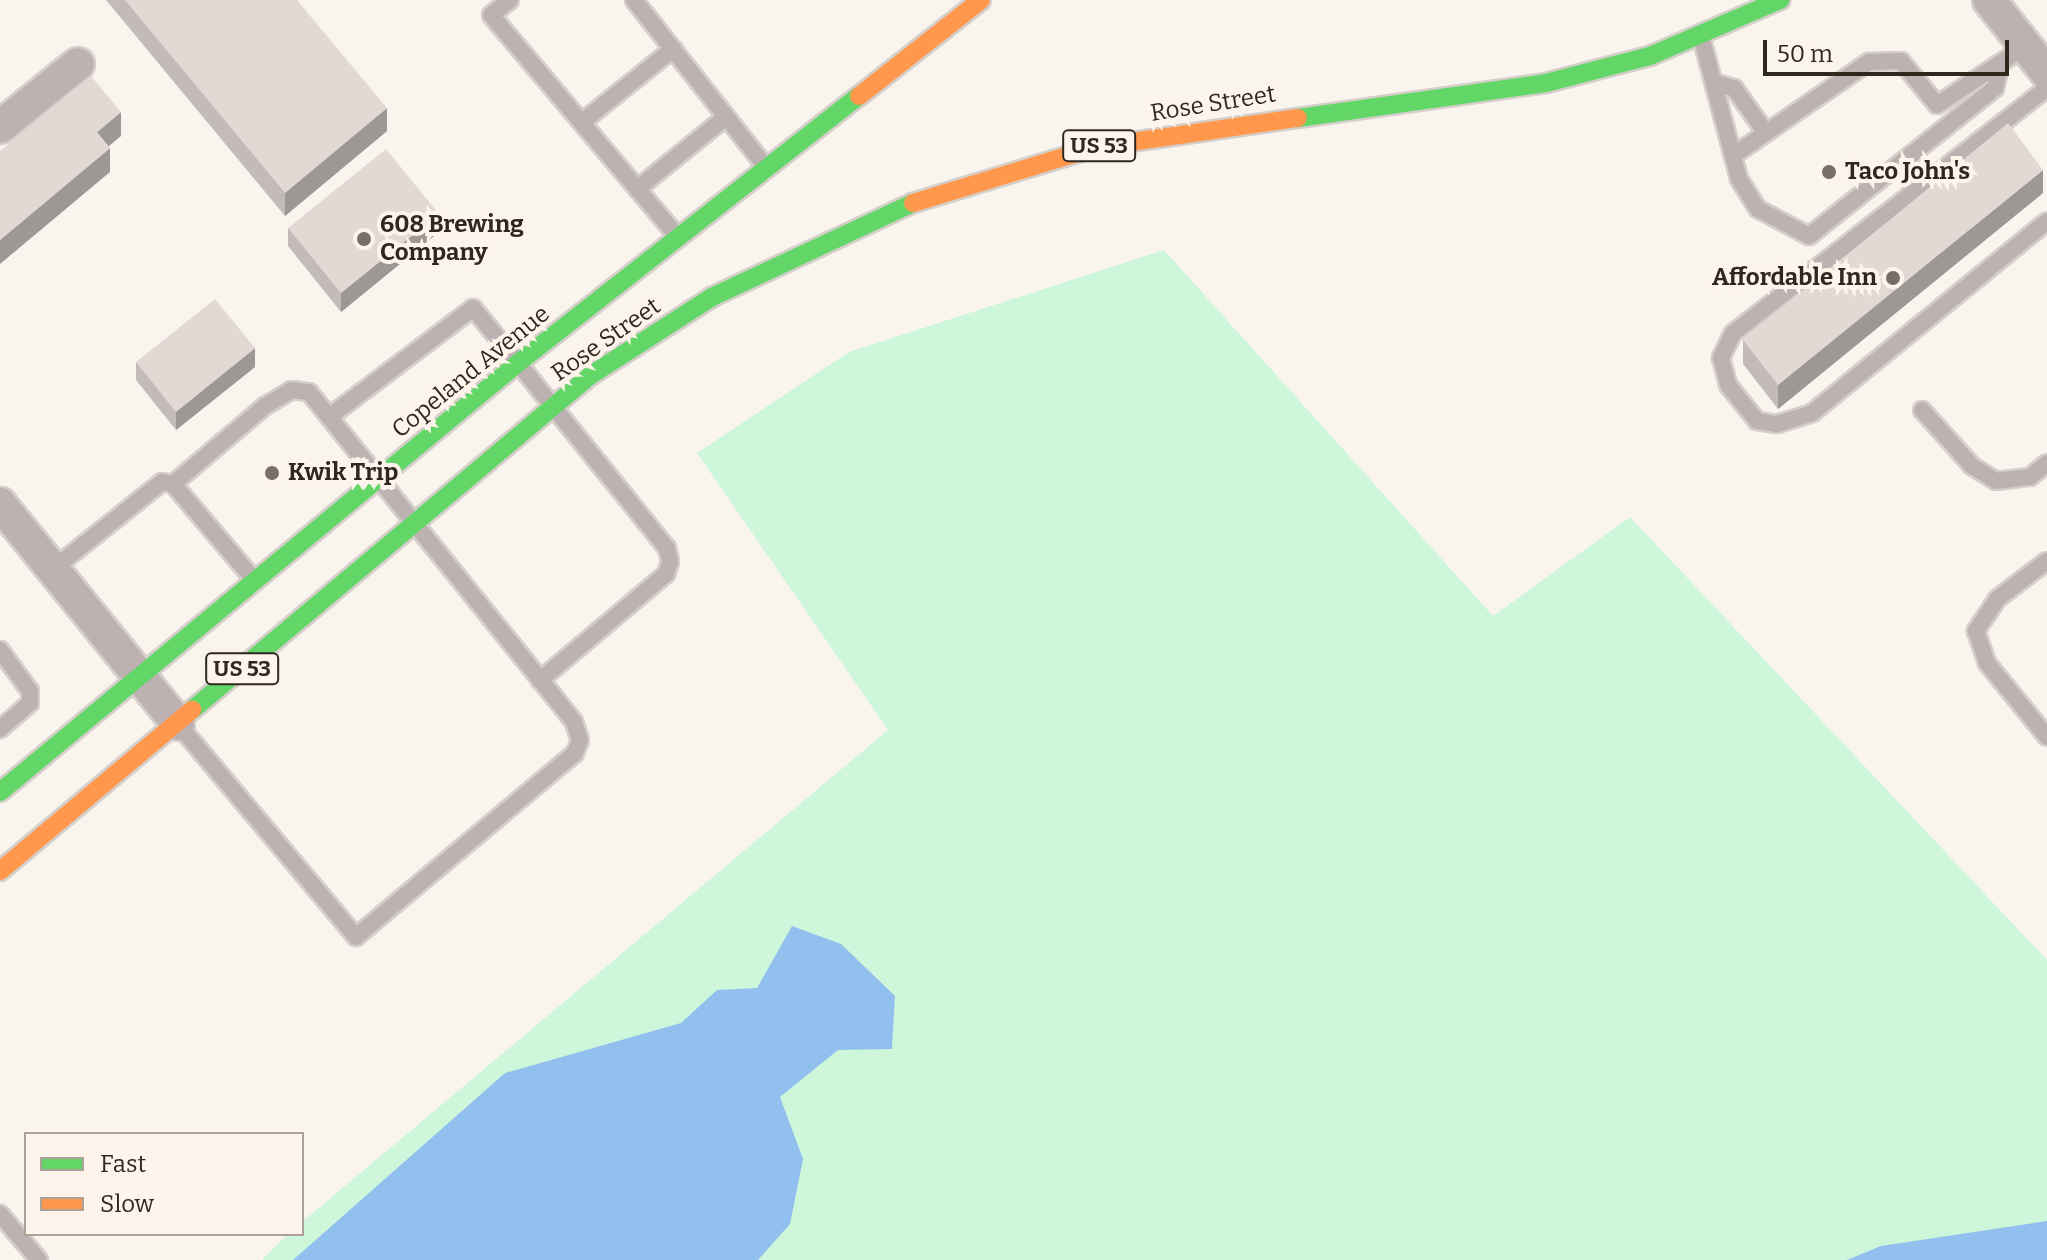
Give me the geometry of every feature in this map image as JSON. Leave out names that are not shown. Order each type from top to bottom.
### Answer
[{"type":"highway","name":"Copeland Avenue","points":[[0,792],[518,363],[981,0]]},
{"type":"highway","name":"Rose Street","points":[[416,526],[486,469],[552,409],[712,297],[945,190],[1117,143],[1546,83],[1650,56],[1780,0]]},
{"type":"highway","name":"US 53","points":[[0,871],[416,526]]},
{"type":"street","points":[[1989,0],[2047,73]]},
{"type":"street","points":[[0,127],[78,64]]},
{"type":"street","points":[[0,504],[178,724]]},
{"type":"lane","points":[[510,0],[491,15],[677,236]]},
{"type":"lane","points":[[634,0],[766,167]]},
{"type":"lane","points":[[1700,33],[1716,83],[1714,101],[1758,209],[1809,236],[1995,88],[1999,70],[2026,46]]},
{"type":"lane","points":[[582,122],[673,49]]},
{"type":"lane","points":[[1734,155],[1869,62],[1901,61],[1937,105],[1982,70],[1999,70]]},
{"type":"lane","points":[[1716,83],[1734,88],[1766,133]]},
{"type":"lane","points":[[1960,88],[1973,105]]},
{"type":"lane","points":[[2047,88],[1733,333],[1721,358],[1728,385],[1757,421],[1777,424],[1812,413],[2047,221]]},
{"type":"lane","points":[[637,189],[726,117]]},
{"type":"lane","points":[[329,417],[473,308],[667,548],[670,562],[666,574],[540,680]]},
{"type":"lane","points":[[53,569],[146,490],[173,484],[292,390],[309,392],[574,722],[575,753],[356,937],[178,724]]},
{"type":"lane","points":[[1922,410],[1972,466],[1996,481],[2030,477],[2047,463]]},
{"type":"lane","points":[[173,484],[255,581]]},
{"type":"lane","points":[[2047,561],[1998,598],[1976,631],[1987,663],[2047,737]]},
{"type":"lane","points":[[0,650],[30,691],[30,703],[0,729]]},
{"type":"lane","points":[[0,1214],[39,1260]]},
{"type":"green space","points":[[1164,250],[1493,616],[1630,517],[2047,960],[2047,1260],[262,1260],[286,1236],[304,1236],[304,1220],[888,730],[697,453],[849,352]]},
{"type":"water","points":[[792,926],[841,944],[895,996],[892,1049],[838,1050],[780,1097],[803,1159],[790,1224],[758,1260],[293,1260],[505,1073],[681,1023],[717,990],[757,988]]},
{"type":"water","points":[[2047,1221],[2047,1260],[1847,1260],[1881,1246]]},
{"type":"building","points":[[125,0],[297,0],[387,108],[285,193]]},
{"type":"building","points":[[91,76],[121,112],[97,132],[110,148],[0,240],[0,151]]},
{"type":"building","name":"Affordable Inn","points":[[2008,123],[2043,170],[1778,385],[1743,340]]},
{"type":"building","name":"608 Brewing Company","points":[[386,149],[439,214],[341,293],[288,228]]},
{"type":"building","points":[[215,299],[255,348],[176,412],[136,362]]},
{"type":"traffic: fast","points":[[1298,118],[1546,83],[1650,56],[1780,0]]},
{"type":"traffic: fast","points":[[0,792],[518,363],[859,96]]},
{"type":"traffic: fast","points":[[192,710],[591,375],[712,297],[913,203]]},
{"type":"traffic: slow","points":[[859,96],[981,0]]},
{"type":"traffic: slow","points":[[913,203],[1096,147],[1298,118]]},
{"type":"traffic: slow","points":[[0,871],[192,710]]},
{"type":"place","name":"Taco John's","points":[[1829,172]]},
{"type":"place","name":"608 Brewing Company","points":[[364,239]]},
{"type":"place","name":"Affordable Inn","points":[[1893,278]]},
{"type":"place","name":"Kwik Trip","points":[[272,473]]}]
